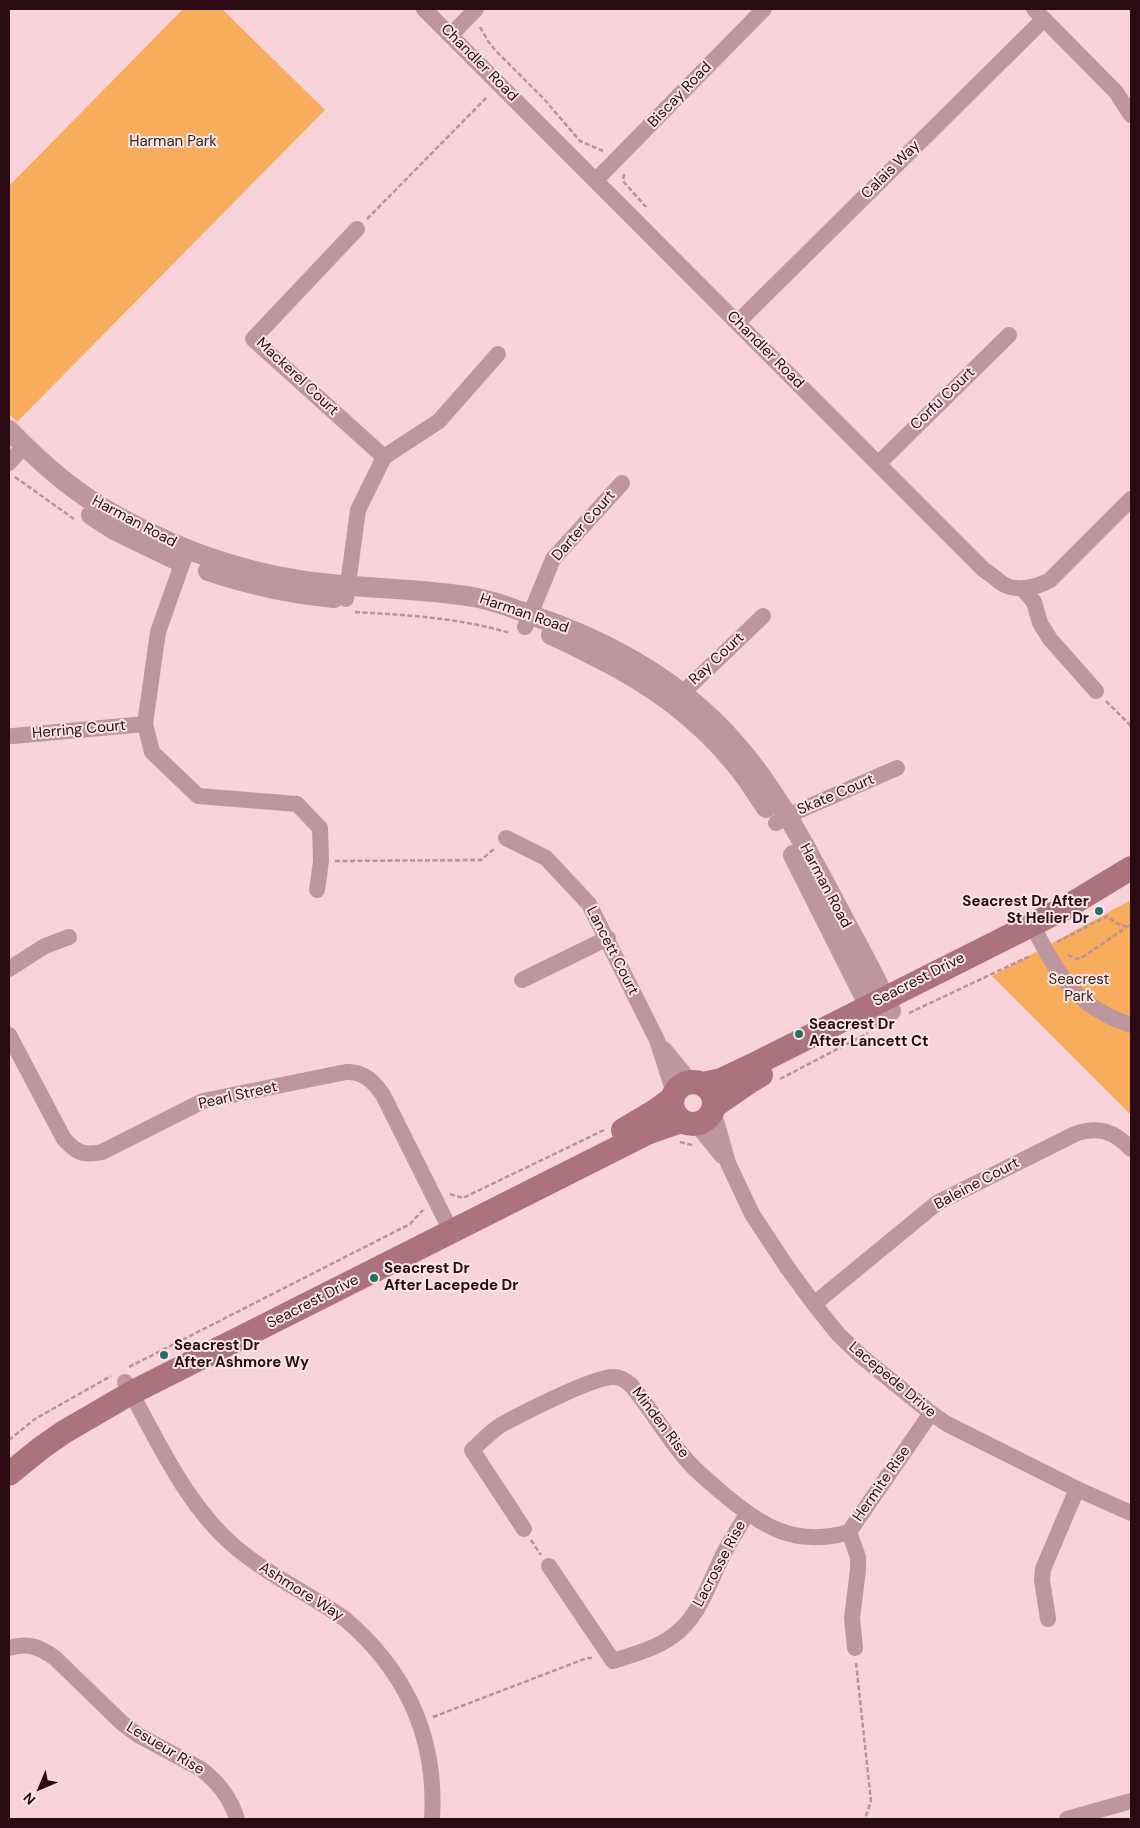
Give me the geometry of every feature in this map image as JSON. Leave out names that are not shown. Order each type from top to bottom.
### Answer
[{"type":"main road","name":"Seacrest Drive","points":[[9,1456],[41,1431],[124,1379],[647,1133],[701,1115],[749,1082],[880,1008],[1065,908],[1131,868]]},
{"type":"main road","name":"Seacrest Drive","points":[[448,1225],[634,1124],[685,1089],[721,1080],[880,1008],[1048,939],[1131,884]]},
{"type":"main road","points":[[685,1089],[712,1093],[701,1115],[673,1111],[685,1089]]},
{"type":"main road","name":"Seacrest Drive","points":[[9,1474],[64,1432],[124,1379]]},
{"type":"street","name":"Chandler Road","points":[[424,9],[984,570],[1005,586],[1022,588]]},
{"type":"street","points":[[451,35],[476,9]]},
{"type":"street","name":"Biscay Road","points":[[596,180],[764,9]]},
{"type":"street","points":[[1039,14],[1116,92],[1131,114]]},
{"type":"street","name":"Calais Way","points":[[738,322],[1039,14]]},
{"type":"street","name":"Mackerel Court","points":[[358,229],[253,339],[384,457]]},
{"type":"street","name":"Corfu Court","points":[[878,464],[1009,335]]},
{"type":"street","points":[[350,599],[358,510],[384,457],[439,421],[498,354]]},
{"type":"street","name":"Harman Road","points":[[9,430],[14,458],[126,520],[185,556],[302,581],[350,599],[475,597],[522,625],[583,635],[641,664],[677,698],[735,743],[762,776],[804,873],[880,1008]]},
{"type":"street","name":"Darter Court","points":[[522,625],[553,559],[622,483]]},
{"type":"street","points":[[1022,588],[1040,586],[1050,580],[1130,504]]},
{"type":"street","points":[[185,556],[158,632],[145,724],[152,752],[198,796],[297,804],[320,828],[321,861],[317,890]]},
{"type":"street","points":[[1022,588],[1034,602],[1040,623],[1050,638],[1096,691]]},
{"type":"street","name":"Ray Court","points":[[677,698],[763,616]]},
{"type":"street","name":"Herring Court","points":[[13,736],[145,724]]},
{"type":"street","name":"Skate Court","points":[[781,820],[897,768]]},
{"type":"street","name":"Lancett Court","points":[[506,838],[546,858],[589,904],[608,938],[657,1040],[685,1089]]},
{"type":"street","points":[[9,969],[46,946],[68,937]]},
{"type":"street","points":[[522,980],[608,938]]},
{"type":"street","points":[[1048,939],[1066,982],[1078,996],[1091,1007],[1111,1019],[1131,1025]]},
{"type":"street","name":"Pearl Street","points":[[11,1047],[64,1139],[72,1149],[91,1154],[102,1152],[203,1101],[346,1072],[362,1074],[373,1082],[383,1095],[448,1225]]},
{"type":"street","name":"Lacepede Drive","points":[[701,1115],[728,1163]]},
{"type":"street","name":"Lacepede Drive","points":[[701,1115],[728,1163],[752,1214],[787,1267],[838,1334],[861,1356],[931,1414],[966,1434],[1077,1489],[1131,1513]]},
{"type":"street","name":"Baleine Court","points":[[814,1304],[937,1203],[1066,1138],[1084,1131],[1102,1131],[1122,1140],[1131,1149]]},
{"type":"street","name":"Minden Rise","points":[[524,1529],[472,1450],[500,1426],[581,1387],[612,1377],[622,1378],[630,1384],[684,1458],[747,1514],[762,1523],[802,1537],[832,1537],[849,1532]]},
{"type":"street","name":"Ashmore Way","points":[[124,1379],[182,1484],[213,1526],[254,1562],[281,1580],[321,1602],[358,1630],[390,1666],[409,1696],[420,1722],[432,1777],[432,1819]]},
{"type":"street","name":"Hermite Rise","points":[[855,1648],[852,1605],[858,1557],[849,1532],[931,1414]]},
{"type":"street","points":[[1048,1619],[1042,1580],[1043,1569],[1077,1489]]},
{"type":"street","name":"Lacrosse Rise","points":[[613,1661],[662,1643],[675,1635],[686,1623],[698,1609],[722,1558],[747,1514]]},
{"type":"street","points":[[549,1566],[613,1661]]},
{"type":"street","name":"Lesueur Rise","points":[[9,1648],[18,1645],[30,1645],[42,1649],[55,1658],[122,1723],[138,1735],[202,1768],[222,1790],[233,1808],[237,1819]]},
{"type":"street","points":[[1067,1819],[1131,1801]]},
{"type":"path","points":[[358,229],[500,84]]},
{"type":"path","points":[[14,458],[76,521]]},
{"type":"path","points":[[350,599],[433,618],[495,628],[522,625]]},
{"type":"path","points":[[1096,691],[1131,726]]},
{"type":"path","points":[[321,861],[480,860],[506,838]]},
{"type":"path","points":[[1048,939],[1108,916],[1116,923],[1127,927]]},
{"type":"path","points":[[1064,949],[1068,956],[1076,959],[1083,957],[1131,924]]},
{"type":"path","points":[[446,1193],[463,1198],[605,1129]]},
{"type":"path","points":[[9,1440],[35,1419],[124,1379],[410,1224],[422,1212],[425,1205]]},
{"type":"path","points":[[524,1529],[549,1566]]},
{"type":"path","points":[[855,1648],[871,1801],[865,1819]]},
{"type":"path","points":[[420,1722],[586,1658],[613,1661]]},
{"type":"green space","name":"Harman Park","points":[[183,9],[222,9],[325,110],[17,422],[9,414],[9,186]]},
{"type":"green space","name":"Seacrest Park","points":[[1131,900],[1131,1115],[992,976]]},
{"type":"place","name":"Seacrest Dr After St Helier Dr","points":[[1099,911]]},
{"type":"place","name":"Seacrest Dr After Lancett Ct","points":[[799,1034]]},
{"type":"place","name":"Seacrest Dr After Lacepede Dr","points":[[374,1278]]},
{"type":"place","name":"Seacrest Dr After Ashmore Wy","points":[[164,1355]]}]
